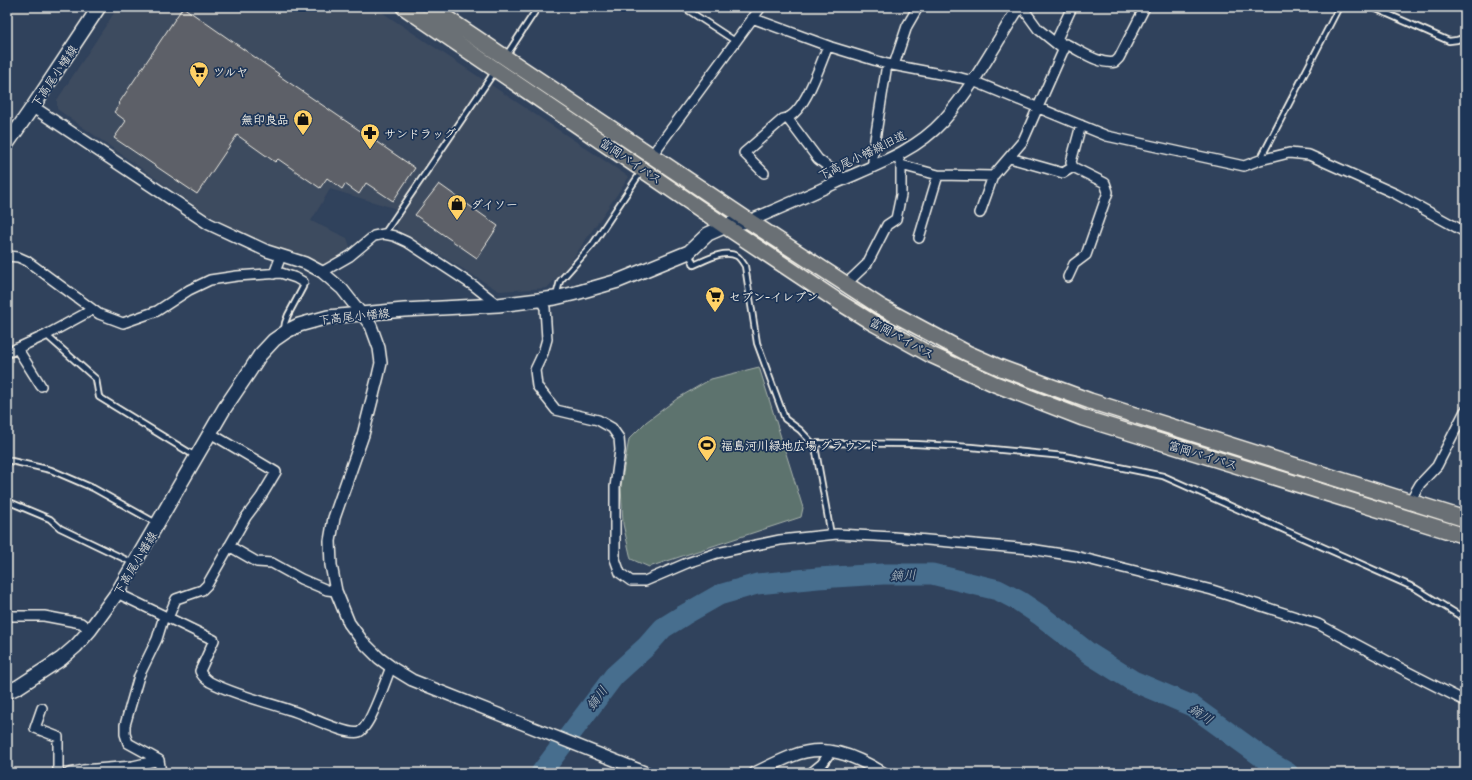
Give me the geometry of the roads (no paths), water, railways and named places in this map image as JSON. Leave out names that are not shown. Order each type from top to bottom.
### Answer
[{"type":"highway","name":"富岡バイパス","points":[[404,7],[836,300],[873,323],[929,354],[995,384],[1083,418],[1465,536]]},
{"type":"highway","name":"富岡バイパス","points":[[430,7],[749,221],[846,284],[908,322],[967,353],[1002,368],[1090,401],[1465,519]]},
{"type":"main road","name":"下高尾小幡線","points":[[7,144],[99,7]]},
{"type":"main road","name":"下高尾小幡線","points":[[7,692],[18,687],[61,659],[90,630],[117,593],[228,403],[260,355],[274,340],[299,325],[328,317],[404,310],[498,305],[555,298],[598,288],[689,252],[708,234],[725,226],[749,221]]},
{"type":"street","points":[[652,155],[761,7]]},
{"type":"street","points":[[873,166],[873,152],[890,65],[906,26],[918,7]]},
{"type":"street","points":[[1020,7],[1038,29],[1064,50]]},
{"type":"street","name":"下高尾小幡線旧道","points":[[749,221],[873,166],[899,160],[943,121],[973,81],[1020,7]]},
{"type":"street","points":[[1064,50],[1058,37],[1072,7]]},
{"type":"street","points":[[980,213],[993,176],[1023,141],[1039,109],[1066,44],[1102,62],[1115,62],[1119,58],[1145,7]]},
{"type":"street","points":[[752,18],[828,46],[890,65],[973,81],[1107,136],[1244,166],[1260,160],[1289,153],[1309,155],[1396,194],[1465,232]]},
{"type":"street","points":[[764,173],[744,153],[783,119],[788,119],[791,117],[803,103],[828,46]]},
{"type":"street","points":[[33,107],[209,224],[267,251],[305,263],[322,272],[342,289],[371,326],[379,348],[381,362],[374,396],[363,435],[334,518],[330,541],[331,565],[336,591],[349,623],[363,642],[379,658],[412,680],[647,773]]},
{"type":"street","points":[[788,119],[818,159],[844,179]]},
{"type":"street","points":[[1068,277],[1074,264],[1086,255],[1108,192],[1105,183],[1073,167],[1071,162],[1081,125]]},
{"type":"street","points":[[1010,158],[1063,173],[1073,167]]},
{"type":"street","points":[[846,284],[867,264],[887,225],[896,220],[901,195],[899,160],[938,174],[993,176]]},
{"type":"street","points":[[919,238],[938,174]]},
{"type":"street","points":[[322,272],[350,256],[374,236],[384,234],[394,236],[407,242],[474,286],[498,305]]},
{"type":"street","points":[[7,256],[27,260],[92,310],[123,323],[157,311],[189,290],[210,280],[237,276],[281,273],[303,282]]},
{"type":"street","points":[[274,274],[282,256]]},
{"type":"street","points":[[541,300],[545,308],[547,339],[535,370],[537,386],[556,410],[598,420],[612,428],[619,438],[620,450],[615,487],[615,559],[620,573],[631,581],[645,581],[687,563],[717,553],[780,540],[831,535],[893,537],[1030,548],[1075,556],[1212,590],[1318,624],[1465,701]]},
{"type":"street","points":[[7,353],[46,335],[92,310]]},
{"type":"street","points":[[17,348],[41,386]]},
{"type":"street","points":[[1410,501],[1420,484],[1437,466],[1465,411]]},
{"type":"street","points":[[162,773],[159,760],[128,742],[125,734],[125,725],[139,676],[166,617],[176,599],[202,590],[207,585],[246,517],[261,497],[276,472],[210,433]]},
{"type":"street","points":[[229,546],[257,562],[272,563],[301,580],[327,590],[336,591]]},
{"type":"street","points":[[117,593],[214,640],[200,671],[202,676],[209,681],[252,699],[292,710],[345,730],[360,732],[364,729],[370,720],[391,667]]},
{"type":"street","points":[[7,616],[44,616],[81,622],[90,630]]},
{"type":"street","points":[[42,708],[35,728],[58,737],[58,773]]},
{"type":"street","points":[[755,773],[793,755],[821,750],[839,752],[865,762],[882,773]]},
{"type":"street","points":[[811,773],[822,764],[831,751]]},
{"type":"street","points":[[69,773],[83,770],[133,766],[159,760]]},
{"type":"lane","points":[[505,57],[538,7]]},
{"type":"lane","points":[[683,7],[735,41]]},
{"type":"lane","points":[[1260,160],[1340,7]]},
{"type":"lane","points":[[1372,7],[1449,42],[1465,37]]},
{"type":"lane","points":[[384,234],[496,70]]},
{"type":"lane","points":[[555,298],[560,281],[593,244],[642,169]]},
{"type":"lane","points":[[689,252],[694,265],[720,254],[730,254],[738,256],[745,266],[760,354],[785,419],[800,430],[815,446],[831,535]]},
{"type":"lane","points":[[284,334],[285,323],[303,287],[303,282]]},
{"type":"lane","points":[[46,335],[96,379],[99,397],[196,457]]},
{"type":"lane","points":[[813,443],[915,444],[971,447],[1064,456],[1163,476],[1415,588],[1465,619]]},
{"type":"lane","points":[[7,460],[51,470],[93,488],[157,524]]},
{"type":"lane","points":[[7,501],[50,519],[60,528],[134,564]]},
{"type":"waterway","name":"鏑川","points":[[541,773],[614,676],[647,646],[663,628],[684,615],[719,595],[757,584],[883,574],[932,574],[998,590],[1019,601],[1040,615],[1090,654],[1133,681],[1192,706],[1269,762],[1288,773]]},
{"type":"place","name":"ツルヤ","points":[[199,88]]},
{"type":"place","name":"無印良品","points":[[303,136]]},
{"type":"place","name":"サンドラッグ","points":[[370,150]]},
{"type":"place","name":"ダイソー","points":[[457,221]]},
{"type":"place","name":"セブン-イレブン","points":[[715,313]]},
{"type":"place","name":"福島河川緑地広場 グラウンド","points":[[707,462]]}]
